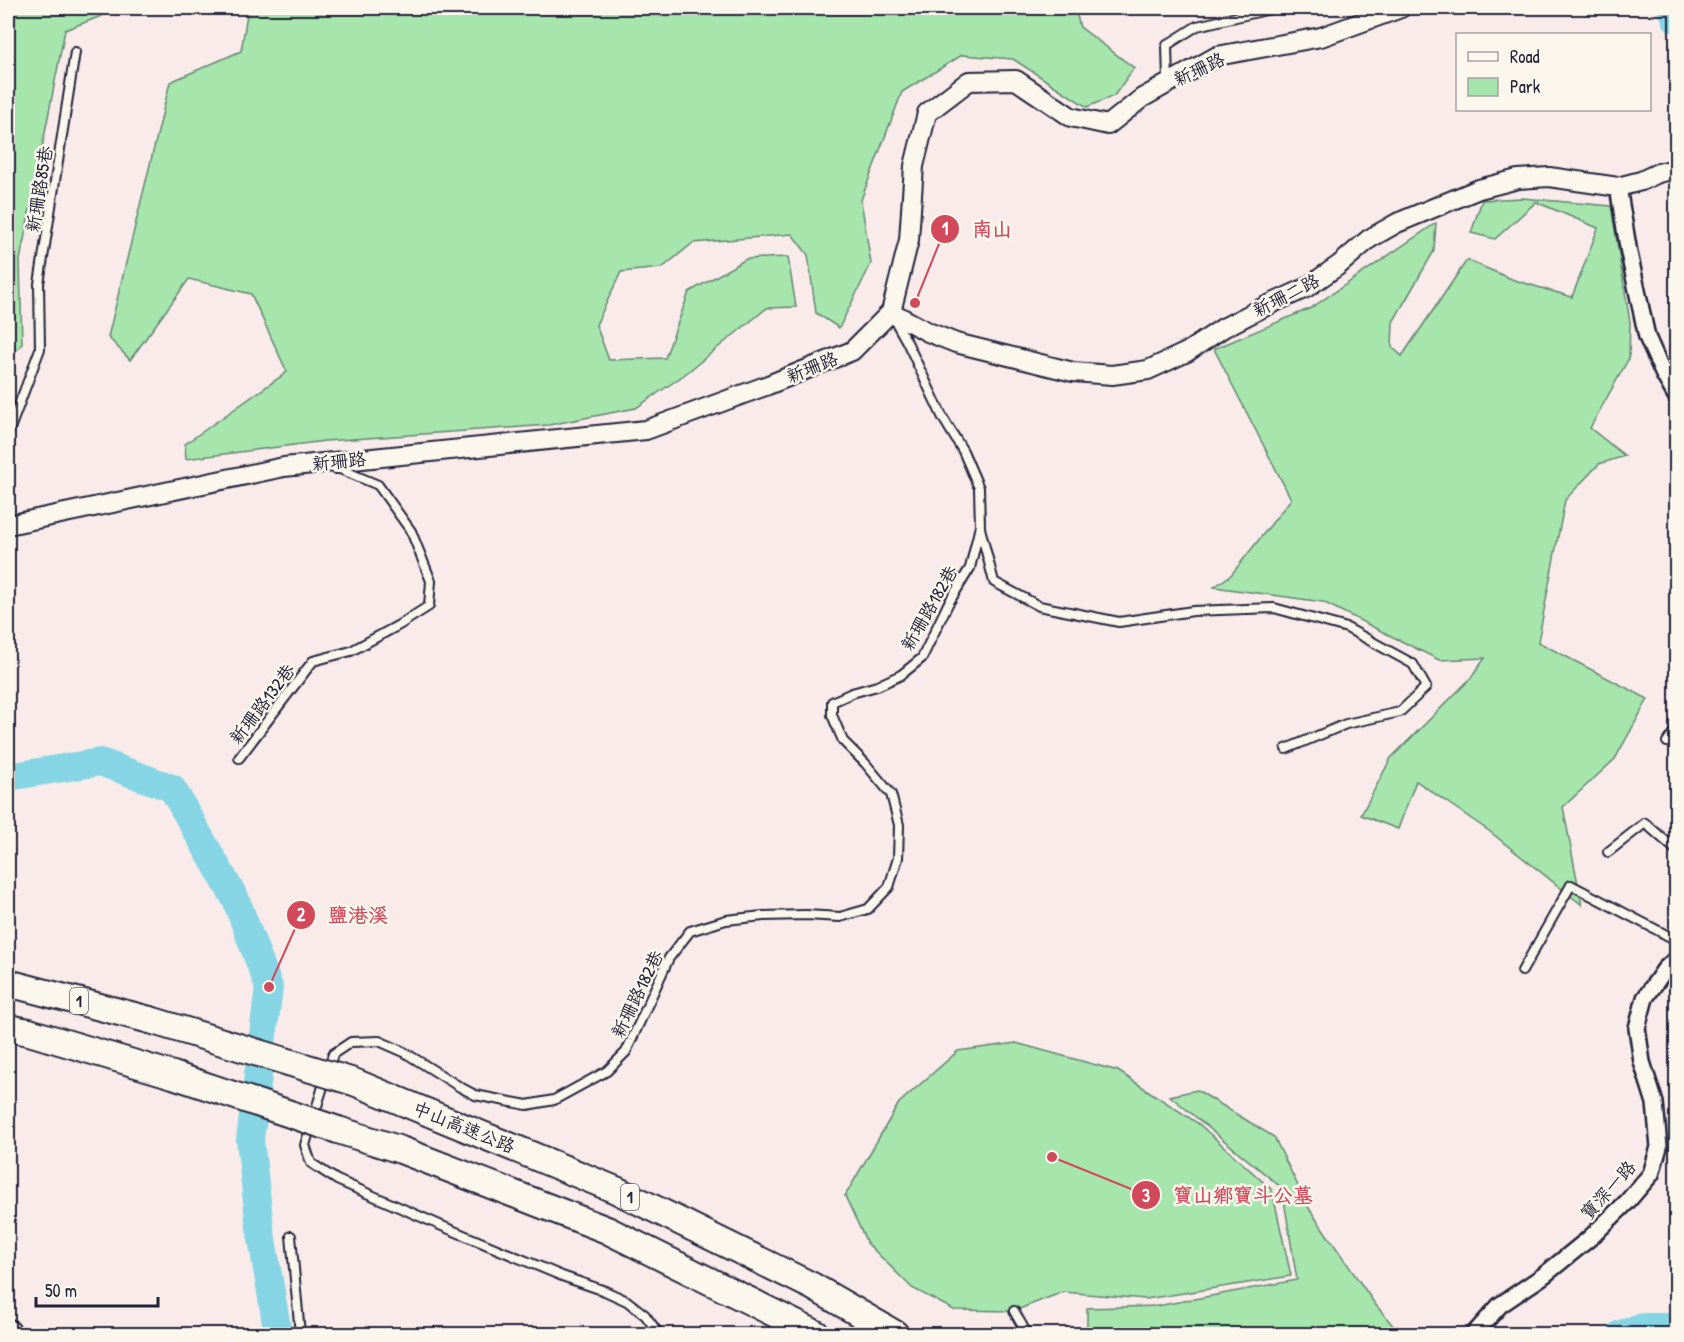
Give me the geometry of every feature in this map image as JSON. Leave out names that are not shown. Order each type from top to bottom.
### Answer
[{"type":"highway","name":"中山高速公路","points":[[8,983],[150,1020],[354,1082],[616,1190],[812,1286],[895,1335]]},
{"type":"highway","name":"1","points":[[18,1030],[173,1075],[401,1150],[607,1230],[816,1335]]},
{"type":"street","name":"新珊路","points":[[8,525],[284,467],[646,430],[768,385],[852,351],[891,312],[909,240],[914,166],[927,113],[969,81],[1017,80],[1071,117],[1107,125],[1142,98],[1217,56],[1321,37],[1401,8]]},
{"type":"street","name":"新珊二路","points":[[891,312],[927,332],[956,343],[1073,372],[1112,375],[1148,370],[1187,352],[1223,328],[1306,288],[1339,265],[1369,239],[1397,223],[1479,189],[1518,179],[1549,177],[1618,187],[1641,181],[1658,172],[1677,169]]},
{"type":"street","points":[[1618,187],[1647,337],[1663,373],[1677,396]]},
{"type":"street","name":"寶深一路","points":[[1474,1335],[1500,1305],[1543,1276],[1591,1238],[1651,1174],[1659,1147],[1655,1103],[1642,1062],[1637,1028],[1645,998],[1665,969],[1677,959]]},
{"type":"street","points":[[8,1328],[14,1335]]},
{"type":"lane","points":[[1168,83],[1167,45],[1197,26],[1275,8]]},
{"type":"lane","name":"新珊路85巷","points":[[8,434],[40,349],[39,284],[75,52]]},
{"type":"lane","name":"新珊路182巷","points":[[891,312],[963,451],[979,488],[980,526],[994,582],[1039,606],[1119,622],[1193,611],[1274,608],[1347,628],[1413,664],[1426,687],[1400,712],[1346,724],[1286,749]]},
{"type":"lane","name":"新珊路132巷","points":[[239,758],[313,661],[351,651],[429,606],[431,581],[411,531],[378,485],[340,469],[259,472]]},
{"type":"lane","name":"新珊路182巷","points":[[659,1335],[645,1315],[627,1301],[442,1226],[337,1180],[311,1163],[305,1145],[333,1054],[351,1042],[379,1041],[404,1052],[476,1095],[527,1105],[554,1100],[607,1071],[626,1052],[669,958],[690,931],[726,920],[763,916],[840,917],[868,909],[889,887],[898,858],[900,825],[891,794],[843,741],[832,715],[832,702],[901,675],[922,657],[948,604],[970,568],[980,526]]},
{"type":"lane","points":[[1667,742],[1677,729]]},
{"type":"lane","points":[[1608,852],[1645,823],[1677,850]]},
{"type":"lane","points":[[1522,971],[1571,885],[1677,940]]},
{"type":"lane","points":[[291,1236],[300,1335]]},
{"type":"lane","points":[[1014,1311],[1027,1335]]},
{"type":"green space","points":[[8,8],[122,8],[65,30],[20,260],[22,344],[8,360]]},
{"type":"green space","points":[[248,8],[1075,8],[1080,27],[1134,68],[1114,96],[1087,107],[1013,59],[962,55],[902,92],[861,200],[871,264],[839,328],[816,313],[808,255],[792,234],[693,243],[662,268],[621,272],[596,325],[609,360],[665,358],[689,292],[746,259],[788,257],[796,307],[767,308],[684,375],[636,408],[549,425],[325,441],[186,459],[185,444],[287,372],[251,294],[189,279],[130,360],[108,337],[170,82],[241,51]]},
{"type":"green space","points":[[1522,198],[1611,206],[1630,322],[1629,358],[1590,428],[1625,456],[1599,464],[1565,500],[1538,642],[1648,699],[1615,759],[1563,807],[1582,905],[1489,831],[1416,781],[1398,829],[1361,815],[1391,758],[1471,678],[1485,658],[1439,660],[1323,602],[1214,587],[1231,575],[1291,499],[1214,349],[1311,308],[1436,223],[1434,251],[1393,322],[1392,347],[1402,356],[1467,260],[1514,280],[1572,297],[1598,228],[1536,202],[1495,239],[1471,233],[1482,200]]},
{"type":"green space","points":[[1016,1043],[1118,1071],[1199,1124],[1272,1190],[1291,1276],[1146,1299],[1063,1292],[1014,1311],[954,1310],[912,1288],[867,1243],[845,1196],[899,1103],[958,1051]]},
{"type":"green space","points":[[1197,1090],[1274,1137],[1310,1210],[1375,1304],[1400,1334],[1087,1334],[1087,1308],[1157,1306],[1297,1280],[1282,1188],[1170,1096]]},
{"type":"waterway","points":[[1672,8],[1676,19]]},
{"type":"waterway","points":[[8,777],[100,762],[172,788],[236,900],[269,987],[250,1140],[260,1227],[278,1334]]},
{"type":"waterway","points":[[1621,1334],[1644,1327],[1676,1327]]},
{"type":"place","name":"南山","points":[[915,303]]},
{"type":"place","name":"鹽港溪","points":[[269,987]]},
{"type":"place","name":"寶山鄉寶斗公墓","points":[[1052,1157]]}]
